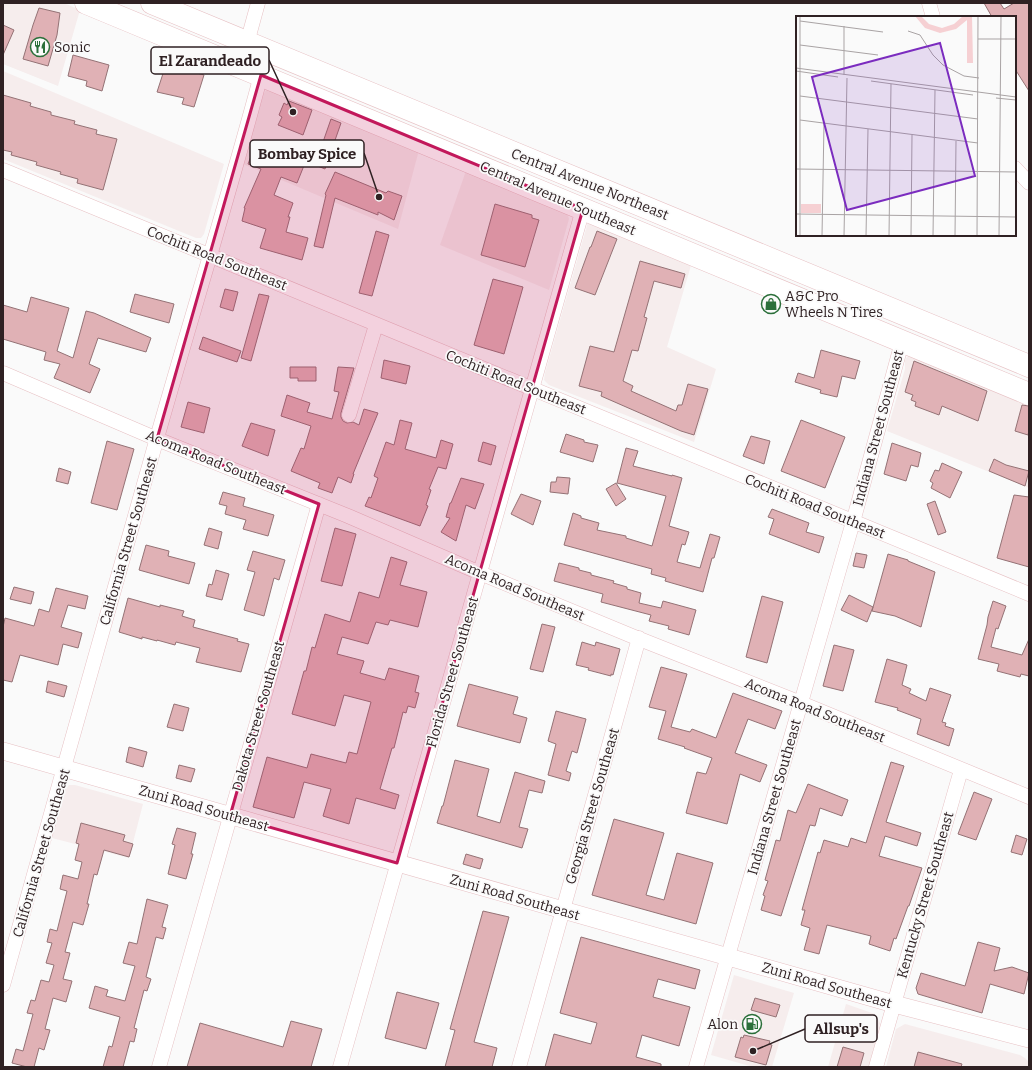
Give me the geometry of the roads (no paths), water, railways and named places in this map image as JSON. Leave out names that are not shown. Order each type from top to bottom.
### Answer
[{"type":"main road","name":"Central Avenue Southeast","points":[[86,3],[1029,394]]},
{"type":"main road","name":"Central Avenue Northeast","points":[[152,3],[1029,366]]},
{"type":"street","points":[[247,43],[258,3]]},
{"type":"street","points":[[929,3],[933,16]]},
{"type":"street","name":"California Street Southeast","points":[[3,985],[156,439],[261,75]]},
{"type":"street","points":[[1016,169],[1029,183]]},
{"type":"street","name":"Cochiti Road Southeast","points":[[3,170],[1029,594]]},
{"type":"street","name":"Florida Street Southeast","points":[[340,1067],[583,208]]},
{"type":"street","points":[[348,415],[376,325]]},
{"type":"street","name":"Indiana Street Southeast","points":[[696,1067],[853,522],[902,342]]},
{"type":"street","name":"Acoma Road Southeast","points":[[3,373],[156,439],[319,504],[480,573],[1029,797]]},
{"type":"street","name":"Dakota Street Southeast","points":[[158,1067],[319,504]]},
{"type":"street","name":"Georgia Street Southeast","points":[[519,1067],[639,638]]},
{"type":"street","name":"Zuni Road Southeast","points":[[3,751],[562,911],[894,1004],[1029,1039]]},
{"type":"street","name":"Kentucky Street Southeast","points":[[876,1067],[961,770]]},
{"type":"place","name":"Sonic","points":[[40,47]]},
{"type":"place","name":"El Zarandeado","points":[[293,112]]},
{"type":"place","name":"Bombay Spice","points":[[379,197]]},
{"type":"place","name":"A&C Pro Wheels N Tires","points":[[771,304]]},
{"type":"place","name":"Alon","points":[[752,1024]]},
{"type":"place","name":"Allsup's","points":[[753,1051]]}]
